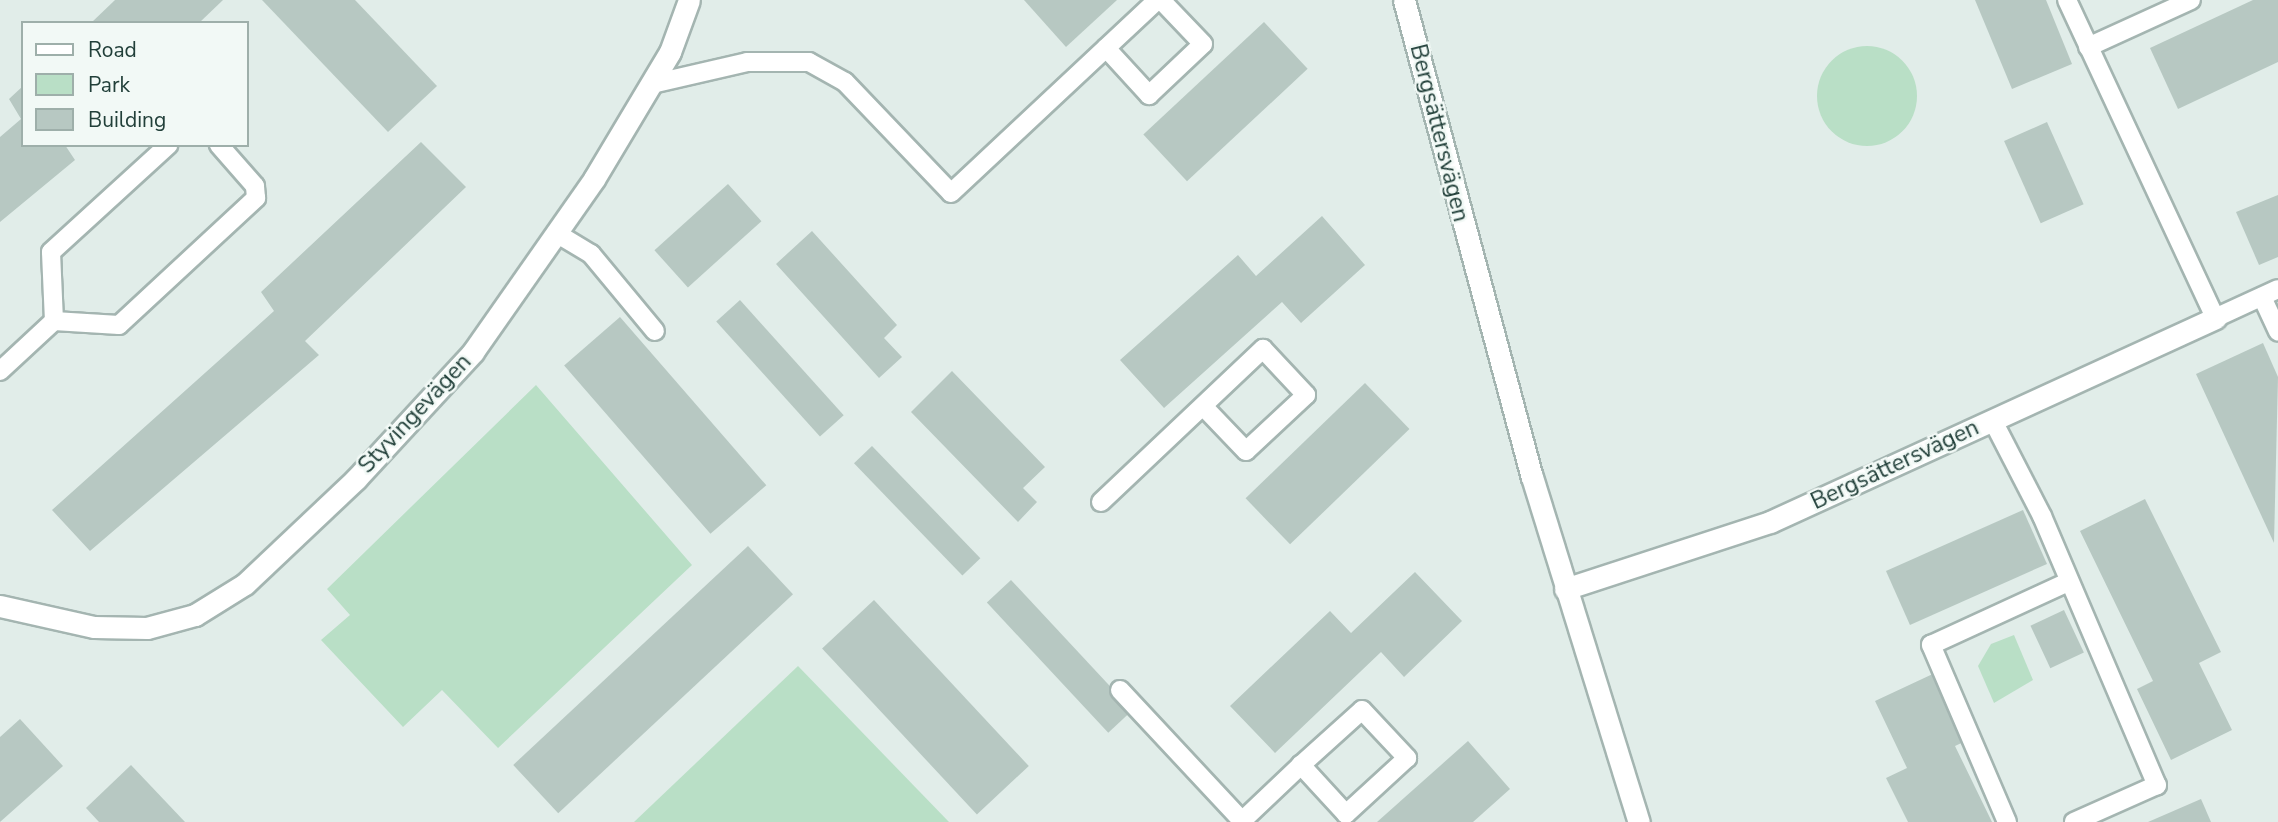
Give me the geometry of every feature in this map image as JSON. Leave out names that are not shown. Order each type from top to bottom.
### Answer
[{"type":"street","name":"Styvingevägen","points":[[0,606],[118,629],[175,622],[217,605],[356,479],[437,393],[556,233],[652,84],[690,0]]},
{"type":"street","name":"Bergsättersvägen","points":[[1404,0],[1565,589],[1639,822]]},
{"type":"street","name":"Bergsättersvägen","points":[[1565,589],[1770,522],[2215,318]]},
{"type":"lane","points":[[652,84],[747,62],[809,62],[845,82],[951,193],[1106,48],[1159,0],[1203,44],[1149,95],[1106,48]]},
{"type":"lane","points":[[2067,0],[2215,318],[2270,293],[2278,332]]},
{"type":"lane","points":[[2088,47],[2191,0]]},
{"type":"lane","points":[[54,321],[51,252],[166,147]]},
{"type":"lane","points":[[0,371],[54,321],[119,325],[256,198],[256,186],[221,147]]},
{"type":"lane","points":[[556,233],[591,254],[655,331]]},
{"type":"lane","points":[[1101,502],[1263,349],[1306,395],[1246,451],[1203,406]]},
{"type":"lane","points":[[1993,421],[2042,516],[2066,583],[2157,785],[2074,822]]},
{"type":"lane","points":[[2007,822],[1931,645],[2066,583]]},
{"type":"lane","points":[[1120,690],[1242,821],[1301,765],[1362,709],[1407,758],[1346,814],[1301,765]]},
{"type":"green space","points":[[1867,46],[1886,50],[1902,61],[1913,77],[1917,96],[1913,115],[1902,131],[1886,142],[1867,146],[1848,142],[1832,131],[1821,115],[1817,96],[1821,77],[1832,61],[1848,50]]},
{"type":"green space","points":[[536,385],[692,565],[498,748],[442,690],[403,727],[321,640],[350,615],[327,589]]},
{"type":"green space","points":[[2014,635],[2033,680],[1994,703],[1978,666],[1991,644]]},
{"type":"green space","points":[[798,666],[949,822],[634,822]]},
{"type":"building","points":[[115,0],[223,0],[201,21],[93,21]]},
{"type":"building","points":[[262,0],[355,0],[437,86],[388,132]]},
{"type":"building","points":[[1024,0],[1117,0],[1066,47]]},
{"type":"building","points":[[1975,0],[2046,0],[2072,64],[2012,89]]},
{"type":"building","points":[[2253,0],[2278,0],[2278,62],[2178,109],[2150,48]]},
{"type":"building","points":[[1264,22],[1308,69],[1187,181],[1143,135]]},
{"type":"building","points":[[21,88],[21,119],[9,99]]},
{"type":"building","points":[[21,119],[21,147],[66,147],[75,160],[0,222],[0,137]]},
{"type":"building","points":[[2047,122],[2084,204],[2041,223],[2004,141]]},
{"type":"building","points":[[421,142],[466,187],[305,341],[319,355],[90,551],[52,510],[274,311],[261,292]]},
{"type":"building","points":[[728,184],[761,221],[688,287],[654,250]]},
{"type":"building","points":[[2278,195],[2278,257],[2259,265],[2236,212]]},
{"type":"building","points":[[1322,216],[1365,265],[1301,323],[1282,302],[1164,408],[1120,360],[1238,255],[1256,276]]},
{"type":"building","points":[[812,231],[897,325],[884,338],[902,357],[879,378],[776,264]]},
{"type":"building","points":[[740,300],[844,415],[820,437],[716,321]]},
{"type":"building","points":[[620,317],[766,485],[710,534],[564,366]]},
{"type":"building","points":[[2263,343],[2278,377],[2274,543],[2196,374]]},
{"type":"building","points":[[952,371],[1045,467],[1023,488],[1037,502],[1018,522],[911,412]]},
{"type":"building","points":[[1365,383],[1409,429],[1290,544],[1246,498]]},
{"type":"building","points":[[872,446],[980,558],[962,576],[854,463]]},
{"type":"building","points":[[2145,499],[2221,652],[2199,663],[2232,730],[2171,760],[2137,689],[2153,681],[2080,531]]},
{"type":"building","points":[[2023,510],[2047,564],[1910,625],[1886,571]]},
{"type":"building","points":[[748,546],[793,594],[558,813],[513,765]]},
{"type":"building","points":[[1415,572],[1462,621],[1404,677],[1381,652],[1275,753],[1230,706],[1330,611],[1351,633]]},
{"type":"building","points":[[1011,580],[1132,710],[1108,733],[987,603]]},
{"type":"building","points":[[874,600],[1029,766],[977,814],[822,648]]},
{"type":"building","points":[[2064,610],[2084,653],[2050,668],[2030,626]]},
{"type":"building","points":[[1937,672],[1970,739],[1955,746],[1992,822],[1908,822],[1886,778],[1907,768],[1875,701]]},
{"type":"building","points":[[20,719],[63,766],[0,822],[0,737]]},
{"type":"building","points":[[1468,741],[1510,789],[1473,822],[1377,822]]},
{"type":"building","points":[[131,765],[185,822],[99,822],[86,808]]},
{"type":"building","points":[[2201,799],[2211,822],[2148,822]]}]
